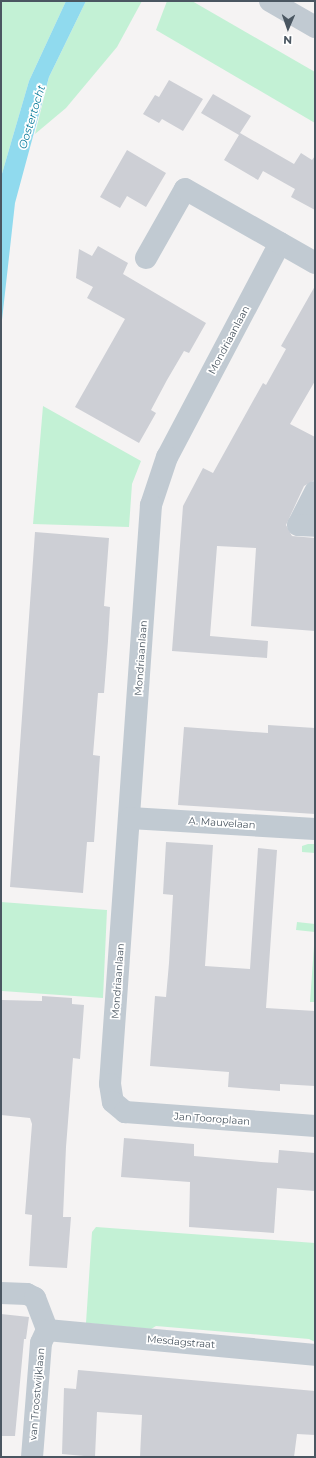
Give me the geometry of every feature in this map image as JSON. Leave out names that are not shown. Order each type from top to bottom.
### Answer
[{"type":"street","points":[[270,1],[315,27]]},
{"type":"street","points":[[146,258],[185,189],[315,263]]},
{"type":"street","name":"Mondriaanlaan","points":[[113,1102],[110,1084],[151,506],[167,457],[280,243]]},
{"type":"street","points":[[315,492],[298,525],[315,526]]},
{"type":"street","name":"A. Mauvelaan","points":[[130,818],[315,830]]},
{"type":"street","name":"Jan Tooroplaan","points":[[113,1102],[125,1112],[315,1126]]},
{"type":"street","points":[[1,1292],[27,1294],[35,1298],[47,1330]]},
{"type":"street","name":"Mesdagstraat","points":[[47,1330],[315,1355]]},
{"type":"street","name":"van Troostwijklaan","points":[[32,1457],[41,1343],[47,1330]]},
{"type":"green space","points":[[1,1],[66,1],[29,81],[1,177]]},
{"type":"green space","points":[[86,1],[142,1],[117,47],[66,108],[35,134],[49,77]]},
{"type":"green space","points":[[167,1],[192,1],[315,72],[315,123],[156,30]]},
{"type":"green space","points":[[43,406],[141,461],[132,484],[129,527],[33,524]]},
{"type":"green space","points":[[315,844],[315,853],[302,852],[302,846]]},
{"type":"green space","points":[[1,902],[107,910],[103,998],[2,991],[1,998]]},
{"type":"green space","points":[[297,922],[315,924],[315,932],[296,930]]},
{"type":"green space","points":[[315,932],[315,1002],[310,1002]]},
{"type":"green space","points":[[96,1227],[315,1243],[315,1342],[309,1339],[156,1326],[151,1329],[86,1323],[92,1232]]},
{"type":"water","name":"Oostertocht","points":[[66,1],[86,1],[49,77],[15,203],[1,329],[1,177],[29,81]]},
{"type":"building","points":[[169,80],[203,99],[183,131],[162,119],[159,123],[143,114],[155,95],[159,97]]},
{"type":"building","points":[[213,94],[251,116],[240,133],[294,164],[301,153],[312,160],[315,156],[315,210],[291,197],[295,189],[263,171],[258,180],[224,160],[239,135],[201,113]]},
{"type":"building","points":[[127,150],[166,173],[146,207],[127,196],[120,208],[100,197]]},
{"type":"building","points":[[98,246],[128,263],[123,274],[206,323],[189,353],[184,351],[167,380],[151,410],[156,413],[139,443],[75,407],[125,319],[87,298],[93,287],[76,278],[79,249],[92,256]]},
{"type":"building","points":[[315,286],[315,381],[290,424],[315,437],[315,480],[304,486],[286,525],[292,536],[315,538],[315,631],[251,626],[256,548],[217,546],[210,636],[268,641],[267,658],[172,651],[183,506],[203,468],[213,473],[263,383],[266,385],[286,349],[281,346]]},
{"type":"building","points":[[35,532],[109,538],[104,606],[110,607],[108,641],[104,693],[98,693],[93,755],[100,756],[94,842],[87,842],[83,893],[10,887]]},
{"type":"building","points":[[268,725],[315,728],[315,814],[178,805],[184,727],[268,733]]},
{"type":"building","points":[[166,842],[213,845],[205,966],[250,969],[258,848],[277,850],[266,1008],[315,1011],[315,1086],[280,1084],[280,1091],[228,1087],[229,1072],[150,1066],[155,996],[166,997],[169,963],[173,895],[163,894]]},
{"type":"building","points":[[42,996],[72,998],[72,1004],[84,1005],[80,1059],[73,1058],[66,1147],[63,1217],[71,1217],[67,1268],[29,1266],[32,1215],[25,1214],[32,1124],[30,1118],[1,1115],[2,1000],[42,1001]]},
{"type":"building","points":[[124,1138],[194,1144],[194,1156],[261,1162],[278,1163],[279,1150],[315,1153],[315,1191],[277,1188],[274,1233],[189,1227],[190,1182],[121,1177]]},
{"type":"building","points":[[1,1314],[29,1317],[26,1339],[24,1339],[15,1436],[1,1436]]},
{"type":"building","points":[[78,1370],[315,1391],[315,1435],[297,1434],[294,1457],[140,1457],[142,1415],[97,1412],[95,1457],[62,1454],[64,1388],[76,1389]]}]
